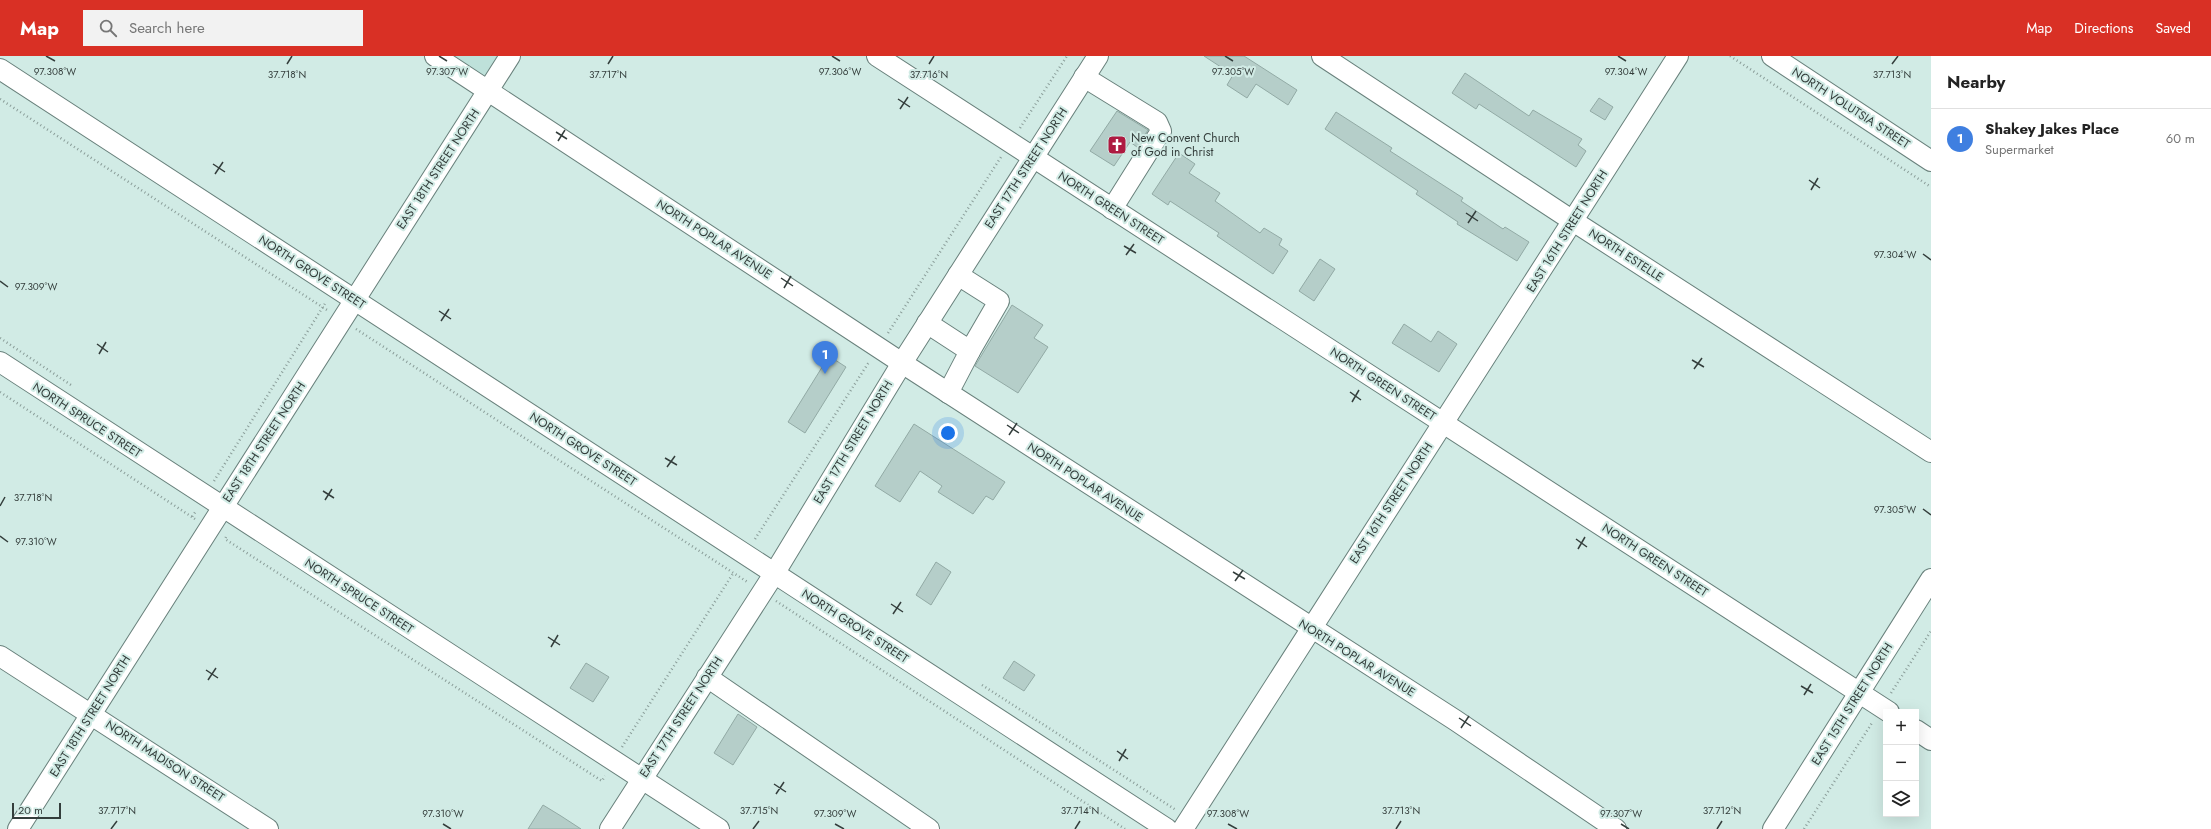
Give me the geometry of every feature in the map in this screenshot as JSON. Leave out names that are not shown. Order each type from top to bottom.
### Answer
[{"type":"street","name":"NORTH POPLAR AVENUE","points":[[434,56],[948,393],[1310,628],[1455,720],[1616,829]]},
{"type":"street","name":"EAST 18TH STREET NORTH","points":[[18,829],[91,714],[230,513],[354,300],[510,56]]},
{"type":"street","name":"NORTH GREEN STREET","points":[[877,56],[1884,709]]},
{"type":"street","name":"EAST 17TH STREET NORTH","points":[[610,829],[774,574],[927,323],[1098,56]]},
{"type":"street","name":"NORTH ESTELLE","points":[[1322,56],[1573,221],[1931,452]]},
{"type":"street","name":"EAST 16TH STREET NORTH","points":[[1186,824],[1310,628],[1678,56]]},
{"type":"street","name":"NORTH VOLUTSIA STREET","points":[[1772,56],[1931,161]]},
{"type":"street","name":"NORTH GROVE STREET","points":[[0,69],[1167,829]]},
{"type":"street","points":[[1084,78],[1157,122],[1161,131],[1112,209]]},
{"type":"street","points":[[948,393],[999,301],[958,275]]},
{"type":"street","points":[[927,323],[970,351]]},
{"type":"street","name":"NORTH SPRUCE STREET","points":[[0,362],[230,513],[619,753],[641,779],[719,829]]},
{"type":"street","name":"EAST 15TH STREET NORTH","points":[[1773,829],[1931,579]]},
{"type":"street","name":"NORTH MADISON STREET","points":[[0,656],[268,829]]},
{"type":"street","points":[[707,677],[928,829]]},
{"type":"street","points":[[1919,732],[1931,740]]},
{"type":"path","points":[[230,513],[225,539],[602,781],[733,573],[1067,56]]},
{"type":"path","points":[[1730,56],[1931,187]]},
{"type":"path","points":[[0,99],[762,591],[1125,829]]},
{"type":"path","points":[[0,392],[192,517]]},
{"type":"path","points":[[1887,709],[1931,631]]},
{"type":"path","points":[[976,682],[1186,824]]},
{"type":"path","points":[[1804,829],[1883,714]]},
{"type":"shaded area","points":[[435,56],[510,56],[488,91]]},
{"type":"building","points":[[1204,56],[1244,56],[1297,90],[1288,105],[1256,84],[1247,98],[1227,85],[1233,75]]},
{"type":"building","points":[[1465,73],[1529,116],[1533,110],[1582,139],[1578,145],[1586,151],[1576,167],[1479,104],[1476,109],[1452,93]]},
{"type":"building","points":[[1599,98],[1613,107],[1605,120],[1590,111]]},
{"type":"building","points":[[1117,111],[1148,130],[1137,147],[1130,142],[1114,166],[1090,151]]},
{"type":"building","points":[[1336,112],[1392,148],[1390,151],[1463,198],[1461,201],[1503,229],[1505,227],[1529,242],[1517,261],[1457,224],[1458,222],[1416,194],[1418,191],[1325,129]]},
{"type":"building","points":[[1179,153],[1195,164],[1189,173],[1220,193],[1215,201],[1260,233],[1264,228],[1282,239],[1279,245],[1288,251],[1273,274],[1217,236],[1219,233],[1170,201],[1168,205],[1152,194]]},
{"type":"building","points":[[1320,259],[1335,269],[1314,301],[1299,291]]},
{"type":"building","points":[[1012,305],[1043,325],[1034,338],[1048,347],[1018,393],[975,366]]},
{"type":"building","points":[[1404,324],[1431,342],[1438,331],[1457,344],[1439,372],[1392,343]]},
{"type":"building","points":[[829,356],[846,367],[805,433],[788,422]]},
{"type":"building","points":[[914,424],[1005,482],[993,500],[986,496],[973,514],[938,492],[942,486],[920,471],[900,502],[875,486]]},
{"type":"building","points":[[936,562],[951,572],[931,605],[916,595]]},
{"type":"building","points":[[1014,661],[1035,675],[1024,691],[1003,678]]},
{"type":"building","points":[[586,663],[609,677],[593,702],[570,688]]},
{"type":"building","points":[[738,714],[757,727],[733,765],[714,753]]},
{"type":"building","points":[[543,805],[561,816],[581,829],[528,829]]},
{"type":"place","name":"New Convent Church of God in Christ","points":[[1117,145]]},
{"type":"place","name":"Shakey Jakes Place","points":[[825,374]]}]
